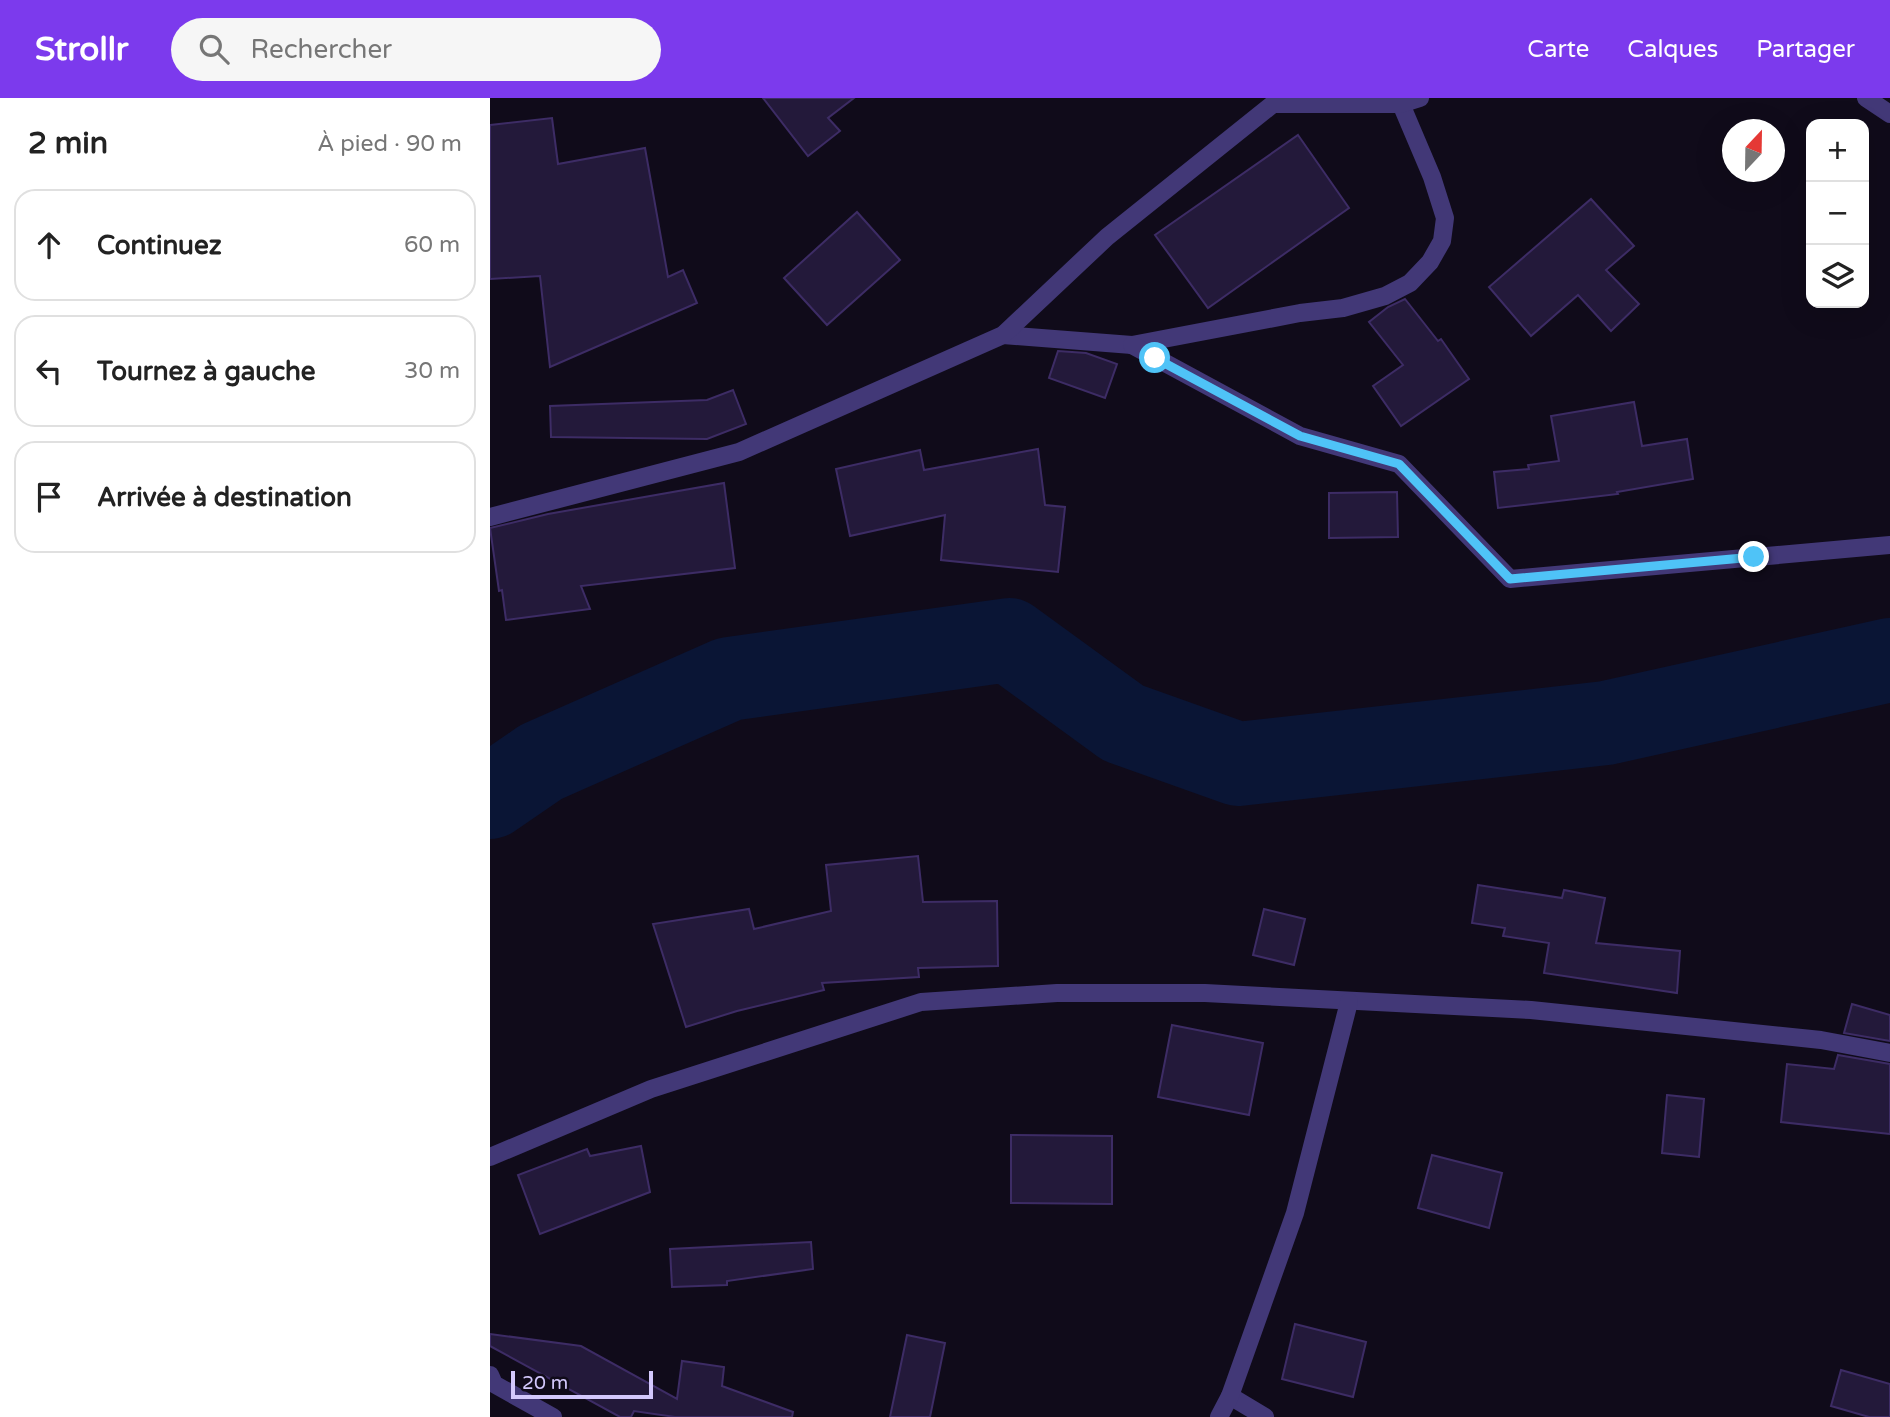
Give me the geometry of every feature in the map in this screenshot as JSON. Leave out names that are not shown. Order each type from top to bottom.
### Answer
[{"type":"street","points":[[490,517],[739,452],[1003,335],[1107,237],[1276,101],[1401,104],[1420,98]]},
{"type":"street","points":[[1866,98],[1890,114]]},
{"type":"street","points":[[1003,335],[1132,345],[1300,313],[1343,309],[1385,296],[1410,283],[1430,262],[1442,241],[1445,218],[1432,177],[1401,104]]},
{"type":"street","points":[[1132,345],[1300,436],[1399,464],[1510,579],[1890,545]]},
{"type":"street","points":[[490,1157],[651,1089],[921,1002],[1057,993],[1205,993],[1531,1010],[1821,1040],[1890,1053]]},
{"type":"street","points":[[1219,1417],[1230,1396],[1295,1213],[1349,1002]]},
{"type":"street","points":[[490,1375],[494,1384],[553,1417]]},
{"type":"street","points":[[1230,1396],[1265,1417]]},
{"type":"building","points":[[763,98],[854,98],[828,118],[840,131],[808,156]]},
{"type":"building","points":[[552,118],[558,164],[645,148],[668,277],[683,270],[697,303],[550,367],[540,276],[490,279],[490,125]]},
{"type":"building","points":[[1298,135],[1349,208],[1208,308],[1155,235]]},
{"type":"building","points":[[1591,199],[1634,246],[1606,270],[1639,304],[1611,331],[1578,295],[1531,336],[1489,287]]},
{"type":"building","points":[[857,212],[900,260],[827,325],[784,278]]},
{"type":"building","points":[[1405,299],[1438,341],[1441,339],[1469,379],[1401,426],[1373,386],[1403,365],[1369,322],[1388,307]]},
{"type":"building","points":[[1058,351],[1086,353],[1117,364],[1105,398],[1049,378]]},
{"type":"building","points":[[733,390],[746,424],[707,439],[551,437],[550,406],[707,400]]},
{"type":"building","points":[[1634,402],[1642,446],[1687,439],[1693,479],[1617,492],[1618,494],[1498,508],[1494,472],[1529,469],[1528,465],[1559,461],[1551,416]]},
{"type":"building","points":[[1038,449],[1045,505],[1065,507],[1058,572],[941,560],[945,515],[850,536],[836,469],[920,450],[924,470]]},
{"type":"building","points":[[724,483],[735,568],[581,586],[590,609],[506,620],[490,528],[548,514]]},
{"type":"building","points":[[1397,492],[1398,537],[1329,538],[1329,493]]},
{"type":"building","points":[[918,856],[923,902],[997,901],[998,966],[918,968],[919,977],[822,983],[824,990],[737,1011],[686,1027],[653,924],[749,909],[754,929],[831,911],[826,865]]},
{"type":"building","points":[[1478,885],[1562,898],[1564,890],[1605,898],[1596,943],[1680,951],[1677,993],[1544,973],[1549,943],[1503,936],[1505,928],[1472,923]]},
{"type":"building","points":[[1264,909],[1305,919],[1294,965],[1253,955]]},
{"type":"building","points":[[1852,1004],[1890,1015],[1890,1041],[1844,1033]]},
{"type":"building","points":[[1172,1025],[1263,1043],[1249,1115],[1158,1097]]},
{"type":"building","points":[[1838,1055],[1890,1064],[1890,1134],[1781,1122],[1787,1064],[1834,1069]]},
{"type":"building","points":[[1667,1095],[1704,1099],[1699,1157],[1662,1153]]},
{"type":"building","points":[[1011,1135],[1112,1136],[1112,1204],[1011,1203]]},
{"type":"building","points":[[641,1146],[650,1192],[540,1234],[518,1175],[587,1149],[590,1156]]},
{"type":"building","points":[[1432,1155],[1502,1173],[1489,1228],[1418,1208]]},
{"type":"building","points":[[811,1242],[813,1269],[727,1281],[727,1285],[672,1287],[670,1249]]},
{"type":"building","points":[[1295,1324],[1366,1342],[1353,1397],[1282,1379]]},
{"type":"building","points":[[490,1334],[581,1346],[677,1399],[682,1361],[724,1367],[722,1386],[793,1412],[792,1417],[675,1417],[634,1411],[631,1417],[620,1417],[490,1346]]},
{"type":"building","points":[[907,1335],[945,1343],[930,1417],[890,1417]]},
{"type":"building","points":[[1841,1370],[1890,1384],[1890,1417],[1869,1417],[1831,1406]]},
{"type":"waterway","points":[[490,797],[541,762],[729,679],[1009,640],[1123,723],[1238,764],[1606,723],[1890,660]]},
{"type":"route","points":[[1155,358],[1300,436],[1399,464],[1510,579],[1754,557]]}]
